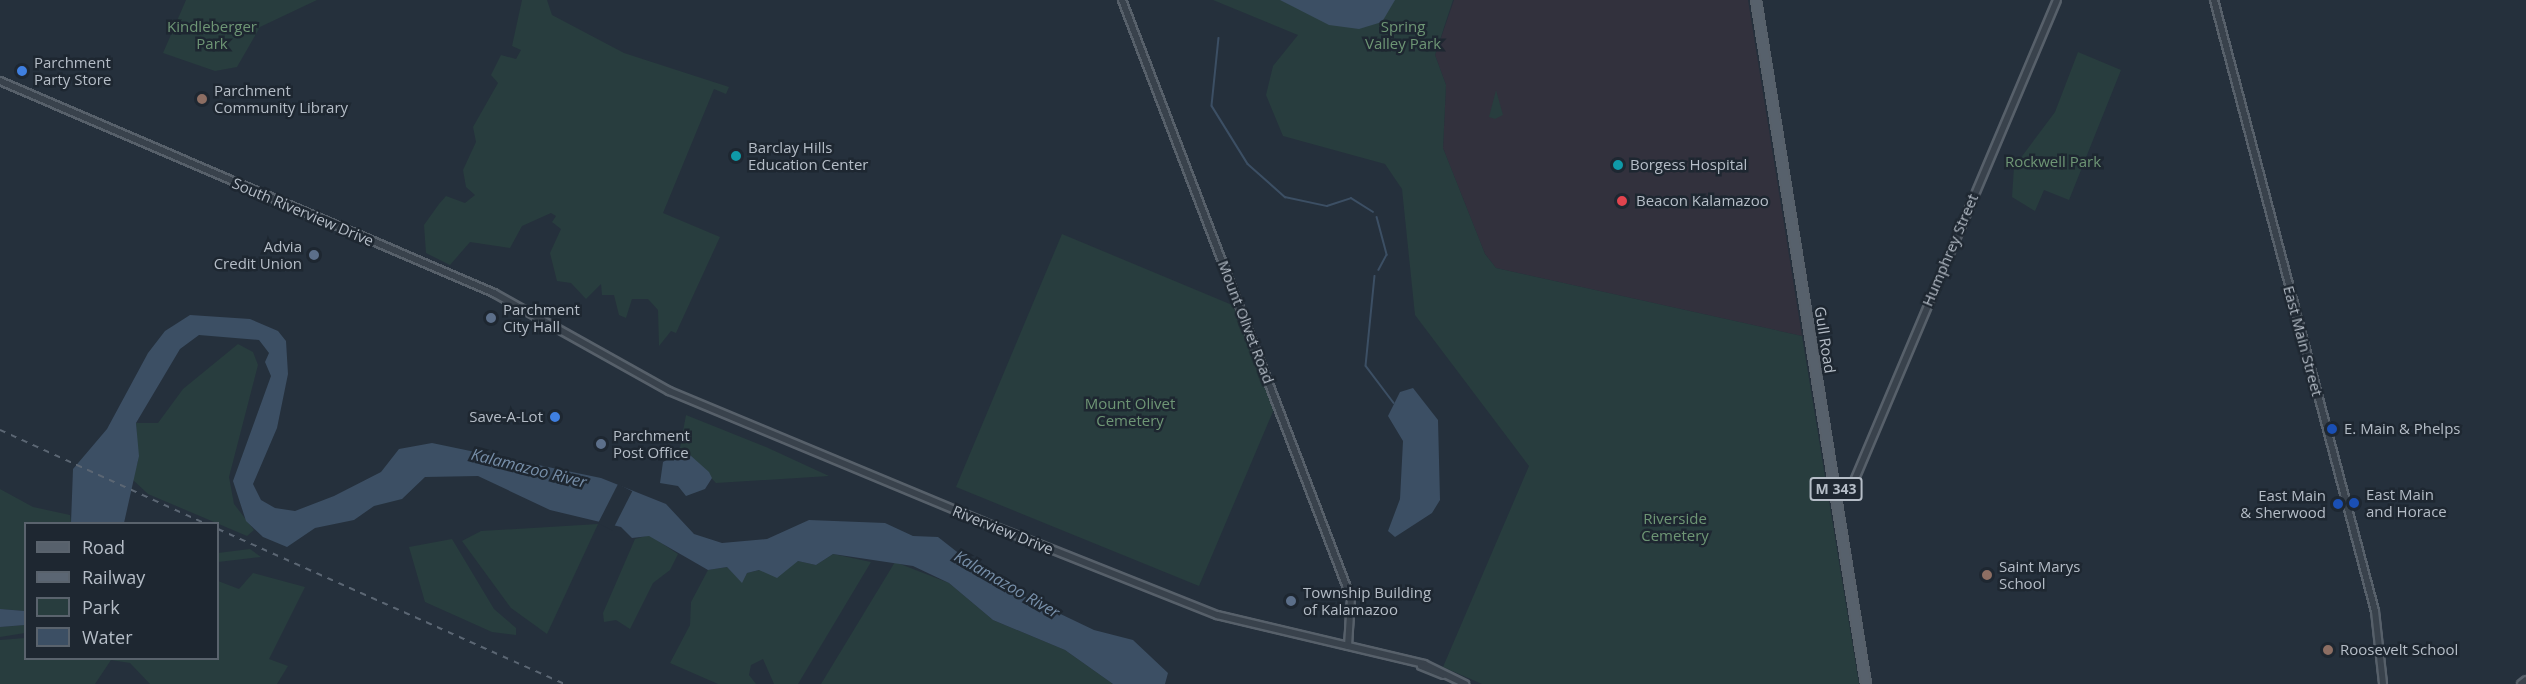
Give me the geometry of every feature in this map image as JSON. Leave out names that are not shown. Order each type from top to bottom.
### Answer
[{"type":"main road","name":"Gull Road","points":[[1756,0],[1866,684]]},
{"type":"street","name":"Mount Olivet Road","points":[[1122,0],[1351,598],[1348,646]]},
{"type":"street","name":"Humphrey Street","points":[[1836,491],[1852,486],[2057,0]]},
{"type":"street","name":"East Main Street","points":[[2214,0],[2373,603],[2383,684]]},
{"type":"street","name":"South Riverview Drive","points":[[0,81],[494,293],[601,352]]},
{"type":"street","name":"Riverview Drive","points":[[601,352],[669,391],[1195,608],[1421,666],[1465,684]]},
{"type":"street","points":[[2521,684],[2526,680]]},
{"type":"shaded area","name":"Beacon Kalamazoo","points":[[1454,0],[1748,0],[1802,336],[1496,268],[1485,254],[1443,148],[1446,85],[1435,55]]},
{"type":"green space","name":"Kindleberger Park","points":[[186,0],[317,0],[260,27],[237,67],[215,71],[163,53]]},
{"type":"green space","points":[[522,0],[547,0],[552,15],[624,53],[729,87],[726,94],[714,89],[663,213],[720,237],[676,333],[671,331],[659,346],[658,310],[648,299],[632,299],[626,318],[619,315],[614,295],[602,295],[601,284],[586,299],[571,283],[557,281],[550,253],[561,229],[552,222],[556,216],[551,213],[522,226],[510,248],[470,242],[450,265],[426,253],[424,225],[439,204],[446,196],[465,203],[475,195],[466,187],[463,170],[476,142],[473,127],[498,83],[491,75],[501,55],[516,59],[521,50],[512,46]]},
{"type":"green space","name":"Riverside Cemetery","points":[[1213,0],[1453,0],[1435,55],[1446,85],[1443,148],[1485,254],[1496,268],[1802,336],[1859,684],[1482,684],[1443,667],[1529,466],[1415,315],[1402,189],[1385,164],[1283,136],[1266,95],[1273,66],[1298,35]]},
{"type":"green space","name":"Rockwell Park","points":[[2078,52],[2121,70],[2069,200],[2044,190],[2035,211],[2012,197],[2014,167],[2055,112]]},
{"type":"green space","points":[[1496,90],[1503,115],[1495,119],[1489,117]]},
{"type":"green space","name":"Mount Olivet Cemetery","points":[[1062,234],[1237,307],[1274,409],[1199,586],[956,487]]},
{"type":"green space","points":[[238,344],[253,352],[258,365],[229,477],[234,504],[254,530],[247,536],[219,524],[219,522],[214,522],[148,494],[131,478],[138,462],[136,423],[158,423],[183,389]]},
{"type":"green space","points":[[686,415],[766,447],[829,476],[716,483],[690,455],[679,453]]},
{"type":"green space","points":[[0,489],[33,507],[70,515],[71,522],[24,522],[24,611],[0,609]]},
{"type":"green space","points":[[598,524],[547,634],[511,608],[462,541],[481,531]]},
{"type":"green space","points":[[649,535],[678,554],[670,570],[653,583],[630,629],[616,620],[604,622],[603,613],[635,539]]},
{"type":"green space","points":[[452,539],[494,609],[516,628],[516,635],[492,632],[425,602],[409,547]]},
{"type":"green space","points":[[250,549],[261,557],[219,562],[219,553]]},
{"type":"green space","points":[[833,554],[871,562],[798,684],[774,684],[763,659],[751,665],[749,675],[756,684],[718,684],[670,663],[690,625],[691,602],[708,570],[727,567],[742,582],[747,573],[798,561],[816,565]]},
{"type":"green space","points":[[895,562],[949,583],[993,620],[1065,650],[1113,684],[821,684]]},
{"type":"green space","points":[[253,573],[305,587],[269,659],[288,666],[277,684],[150,684],[130,663],[111,660],[219,660],[219,581],[239,589]]},
{"type":"green space","points":[[24,625],[24,633],[0,637],[0,627]]},
{"type":"green space","points":[[24,638],[24,660],[111,660],[95,684],[0,684],[0,640]]},
{"type":"water","points":[[1280,0],[1395,0],[1382,22],[1359,29],[1329,25]]},
{"type":"water","name":"Kalamazoo River","points":[[190,315],[250,319],[278,331],[286,341],[288,374],[277,428],[253,484],[261,500],[275,508],[295,511],[334,496],[381,472],[399,449],[432,443],[601,478],[666,504],[694,534],[722,543],[767,539],[809,520],[885,523],[913,536],[938,537],[998,584],[1094,630],[1133,640],[1168,673],[1165,684],[1113,684],[1065,650],[993,620],[949,583],[913,566],[833,554],[816,565],[798,561],[777,578],[759,570],[747,573],[742,583],[727,567],[708,570],[649,536],[632,538],[621,527],[550,510],[478,476],[425,477],[402,499],[374,506],[354,520],[315,528],[287,547],[263,537],[246,521],[233,481],[271,376],[265,362],[269,353],[259,340],[199,335],[180,349],[136,423],[139,456],[124,522],[71,522],[73,469],[107,429],[148,353],[165,331]]},
{"type":"water","points":[[1413,388],[1438,420],[1440,500],[1432,513],[1395,537],[1388,531],[1400,499],[1403,441],[1388,416],[1400,392]]},
{"type":"water","points":[[679,453],[690,455],[709,472],[712,478],[705,489],[686,496],[678,486],[660,483],[663,462]]},
{"type":"water","points":[[0,609],[24,611],[24,625],[0,627]]},
{"type":"pier","points":[[618,484],[632,491],[612,530],[598,523]]},
{"type":"waterway","points":[[1219,38],[1212,106],[1248,164],[1285,197],[1327,206],[1351,198],[1373,212]]},
{"type":"waterway","points":[[1377,217],[1387,255],[1379,270]]},
{"type":"waterway","points":[[1375,276],[1366,366],[1394,403]]},
{"type":"railway","points":[[0,430],[202,522]]},
{"type":"railway","points":[[219,529],[564,684]]},
{"type":"place","name":"Parchment Party Store","points":[[22,71]]},
{"type":"place","name":"Parchment Community Library","points":[[202,99]]},
{"type":"place","name":"Barclay Hills Education Center","points":[[736,156]]},
{"type":"place","name":"Borgess Hospital","points":[[1618,165]]},
{"type":"place","name":"Beacon Kalamazoo","points":[[1622,201]]},
{"type":"place","name":"Advia Credit Union","points":[[314,255]]},
{"type":"place","name":"Parchment City Hall","points":[[491,318]]},
{"type":"place","name":"Save-A-Lot","points":[[555,417]]},
{"type":"place","name":"E. Main & Phelps","points":[[2332,429]]},
{"type":"place","name":"Parchment Post Office","points":[[601,444]]},
{"type":"place","name":"East Main and Horace","points":[[2354,503]]},
{"type":"place","name":"East Main & Sherwood","points":[[2338,504]]},
{"type":"place","name":"Saint Marys School","points":[[1987,575]]},
{"type":"place","name":"Township Building of Kalamazoo","points":[[1291,601]]},
{"type":"place","name":"Roosevelt School","points":[[2328,650]]},
{"type":"park label","name":"Spring Valley Park","points":[[1403,34]]}]
